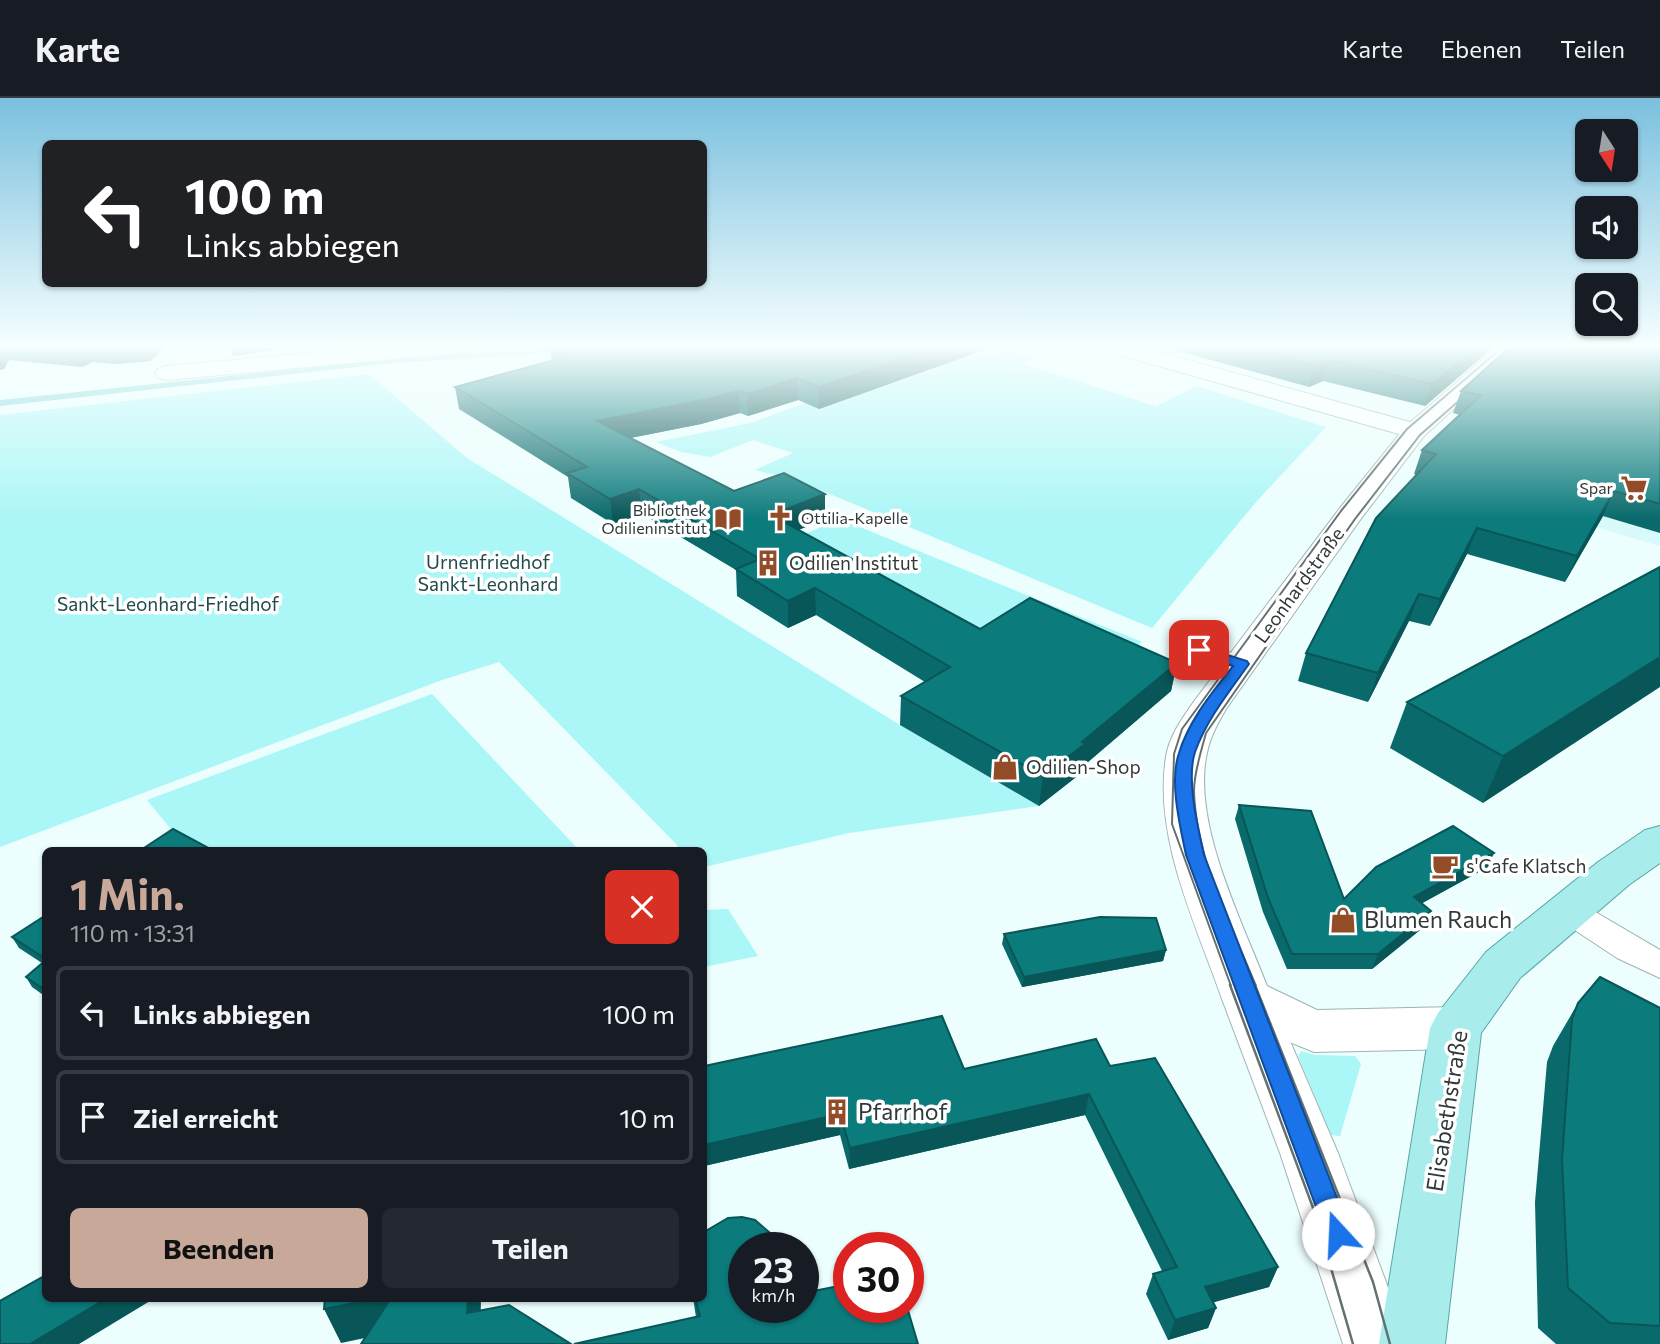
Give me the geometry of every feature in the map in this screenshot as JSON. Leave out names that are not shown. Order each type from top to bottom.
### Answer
[{"type":"main road","name":"Elisabethstraße","points":[[1412,1344],[1456,1028],[1503,965],[1614,873],[1660,841]]},
{"type":"street","points":[[1316,403],[1415,431]]},
{"type":"street","name":"Leonhardstraße","points":[[1376,1344],[1309,1153],[1247,999],[1195,855],[1184,807],[1186,755],[1208,708],[1350,514],[1415,431],[1447,403]]},
{"type":"street","points":[[1247,999],[1266,1011],[1314,1031],[1456,1028]]},
{"type":"lane","points":[[1199,650],[1242,664]]},
{"type":"lane","points":[[1569,911],[1660,965]]},
{"type":"shaded area","points":[[0,403],[26,403],[0,406]]},
{"type":"shaded area","name":"Spar","points":[[1660,465],[1660,546],[1571,520]]},
{"type":"green space","points":[[107,403],[403,403],[467,458],[900,725],[1039,806],[849,833],[707,866],[707,847],[676,847],[499,662],[442,680],[0,847],[0,415]]},
{"type":"green space","points":[[805,403],[819,409],[836,403],[1147,403],[1156,406],[1162,403],[1251,403],[1326,427],[1256,502],[1152,628],[801,482],[755,470],[793,453],[753,440],[710,457],[681,452],[656,442],[750,423]]},
{"type":"green space","points":[[840,519],[1142,642],[1121,659],[970,637],[786,542]]},
{"type":"green space","points":[[432,694],[576,847],[207,847],[175,834],[147,800]]},
{"type":"green space","points":[[728,909],[758,956],[707,966],[707,910]]},
{"type":"green space","points":[[1301,1051],[1315,1055],[1355,1056],[1361,1064],[1340,1136],[1331,1135],[1298,1056]]},
{"type":"building","points":[[482,403],[688,403],[597,421],[734,491],[784,473],[825,494],[771,515],[980,629],[1030,598],[1177,663],[1082,742],[1085,744],[1043,776],[901,696],[950,667],[815,588],[788,601],[736,569],[760,559],[639,489],[610,499],[567,473],[587,467]]},
{"type":"building","points":[[1472,403],[1660,403],[1660,504],[1614,491],[1577,556],[1477,528],[1440,599],[1419,594],[1378,673],[1306,653],[1376,518],[1436,454],[1422,450]]},
{"type":"building","points":[[1660,567],[1660,657],[1503,756],[1407,702]]},
{"type":"building","points":[[1239,805],[1311,811],[1344,899],[1376,867],[1453,826],[1494,853],[1414,897],[1431,911],[1378,954],[1292,954],[1268,898]]},
{"type":"building","points":[[173,829],[206,847],[146,847]]},
{"type":"building","points":[[1100,917],[1156,918],[1166,950],[1024,977],[1004,934]]},
{"type":"building","points":[[42,918],[42,956],[12,937]]},
{"type":"building","points":[[42,963],[42,988],[26,977]]},
{"type":"building","points":[[1600,977],[1660,1008],[1660,1326],[1610,1323],[1568,1288],[1562,1160],[1572,1019],[1578,1003]]},
{"type":"building","points":[[942,1016],[964,1069],[1096,1039],[1110,1066],[1155,1058],[1278,1267],[1205,1287],[1216,1308],[1175,1320],[1153,1274],[1177,1267],[1089,1094],[850,1148],[840,1114],[707,1144],[707,1065]]},
{"type":"building","points":[[742,1217],[755,1220],[769,1232],[728,1232],[728,1323],[819,1323],[819,1290],[833,1287],[833,1323],[912,1323],[918,1344],[574,1344],[700,1316],[696,1302],[707,1302],[707,1230],[728,1218]]},
{"type":"building","points":[[42,1277],[42,1302],[100,1302],[30,1344],[0,1344],[0,1301]]},
{"type":"building","points":[[325,1302],[359,1302],[324,1309]]},
{"type":"building","points":[[388,1302],[468,1302],[467,1313],[509,1305],[571,1344],[361,1344]]},
{"type":"tram line","points":[[1231,986],[1172,824],[1174,754],[1182,729],[1341,511],[1407,429],[1437,403]]},
{"type":"tram line","points":[[1256,986],[1216,891],[1201,842],[1194,784],[1206,733],[1355,519],[1420,435],[1456,403]]},
{"type":"tram line","points":[[1230,985],[1315,1213],[1353,1344]]},
{"type":"tram line","points":[[1255,985],[1373,1282],[1390,1344]]},
{"type":"place","name":"Spar","points":[[1634,488]]},
{"type":"place","name":"Ottilia-Kapelle","points":[[780,518]]},
{"type":"place","name":"Bibliothek Odilieninstitut","points":[[728,519]]},
{"type":"place","name":"Odilien Institut","points":[[768,563]]},
{"type":"place","name":"Odilien-Shop","points":[[1005,767]]},
{"type":"place","name":"s'Cafe Klatsch","points":[[1445,866]]},
{"type":"place","name":"Blumen Rauch","points":[[1343,920]]},
{"type":"place","name":"Pfarrhof","points":[[837,1112]]},
{"type":"route","points":[[1199,650],[1242,664],[1208,708],[1195,730],[1186,755],[1184,807],[1195,855],[1247,999],[1309,1153],[1338,1234]]},
{"type":"park label","name":"Urnenfriedhof Sankt-Leonhard","points":[[488,573]]},
{"type":"park label","name":"Sankt-Leonhard-Friedhof","points":[[168,604]]}]
